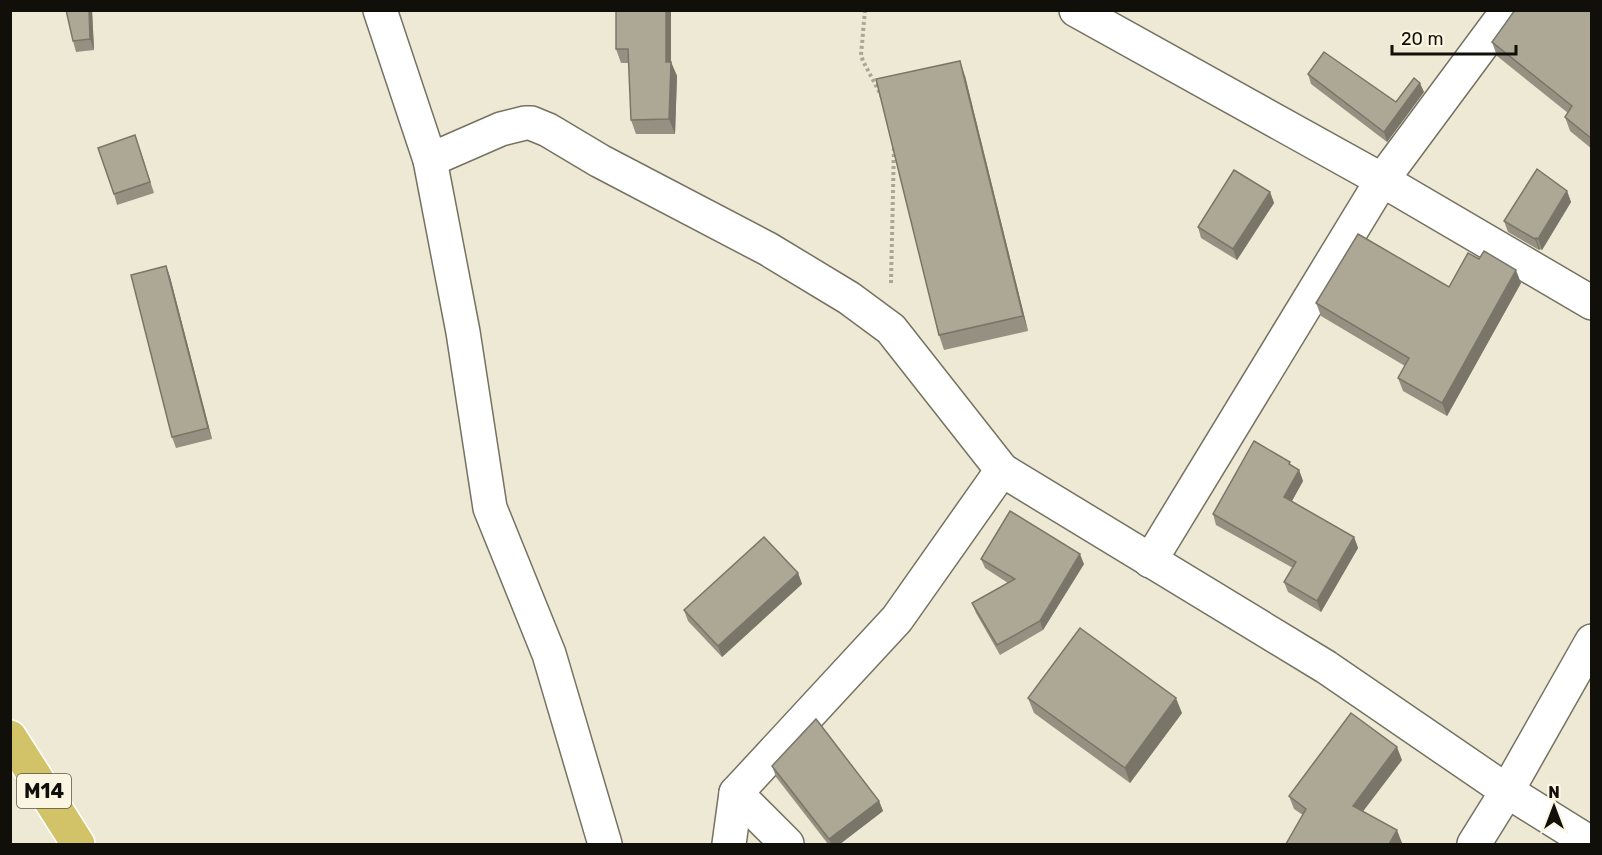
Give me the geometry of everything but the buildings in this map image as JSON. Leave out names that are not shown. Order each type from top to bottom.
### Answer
[{"type":"main road","name":"M14","points":[[10,737],[78,844]]},
{"type":"street","points":[[380,10],[429,160],[463,332],[490,508],[549,654],[605,844]]},
{"type":"street","points":[[1076,10],[1382,180],[1592,303]]},
{"type":"street","points":[[1150,561],[1382,180],[1508,10]]},
{"type":"street","points":[[429,160],[501,129],[525,123],[538,125],[600,161],[768,249],[849,297],[891,328],[1002,470],[1326,667],[1507,791],[1592,844]]},
{"type":"street","points":[[729,844],[736,793],[897,619],[1002,470]]},
{"type":"street","points":[[1474,844],[1592,642]]},
{"type":"street","points":[[736,793],[787,844]]},
{"type":"path","points":[[865,10],[861,48],[863,61],[886,105]]},
{"type":"path","points":[[891,328],[894,145]]}]
